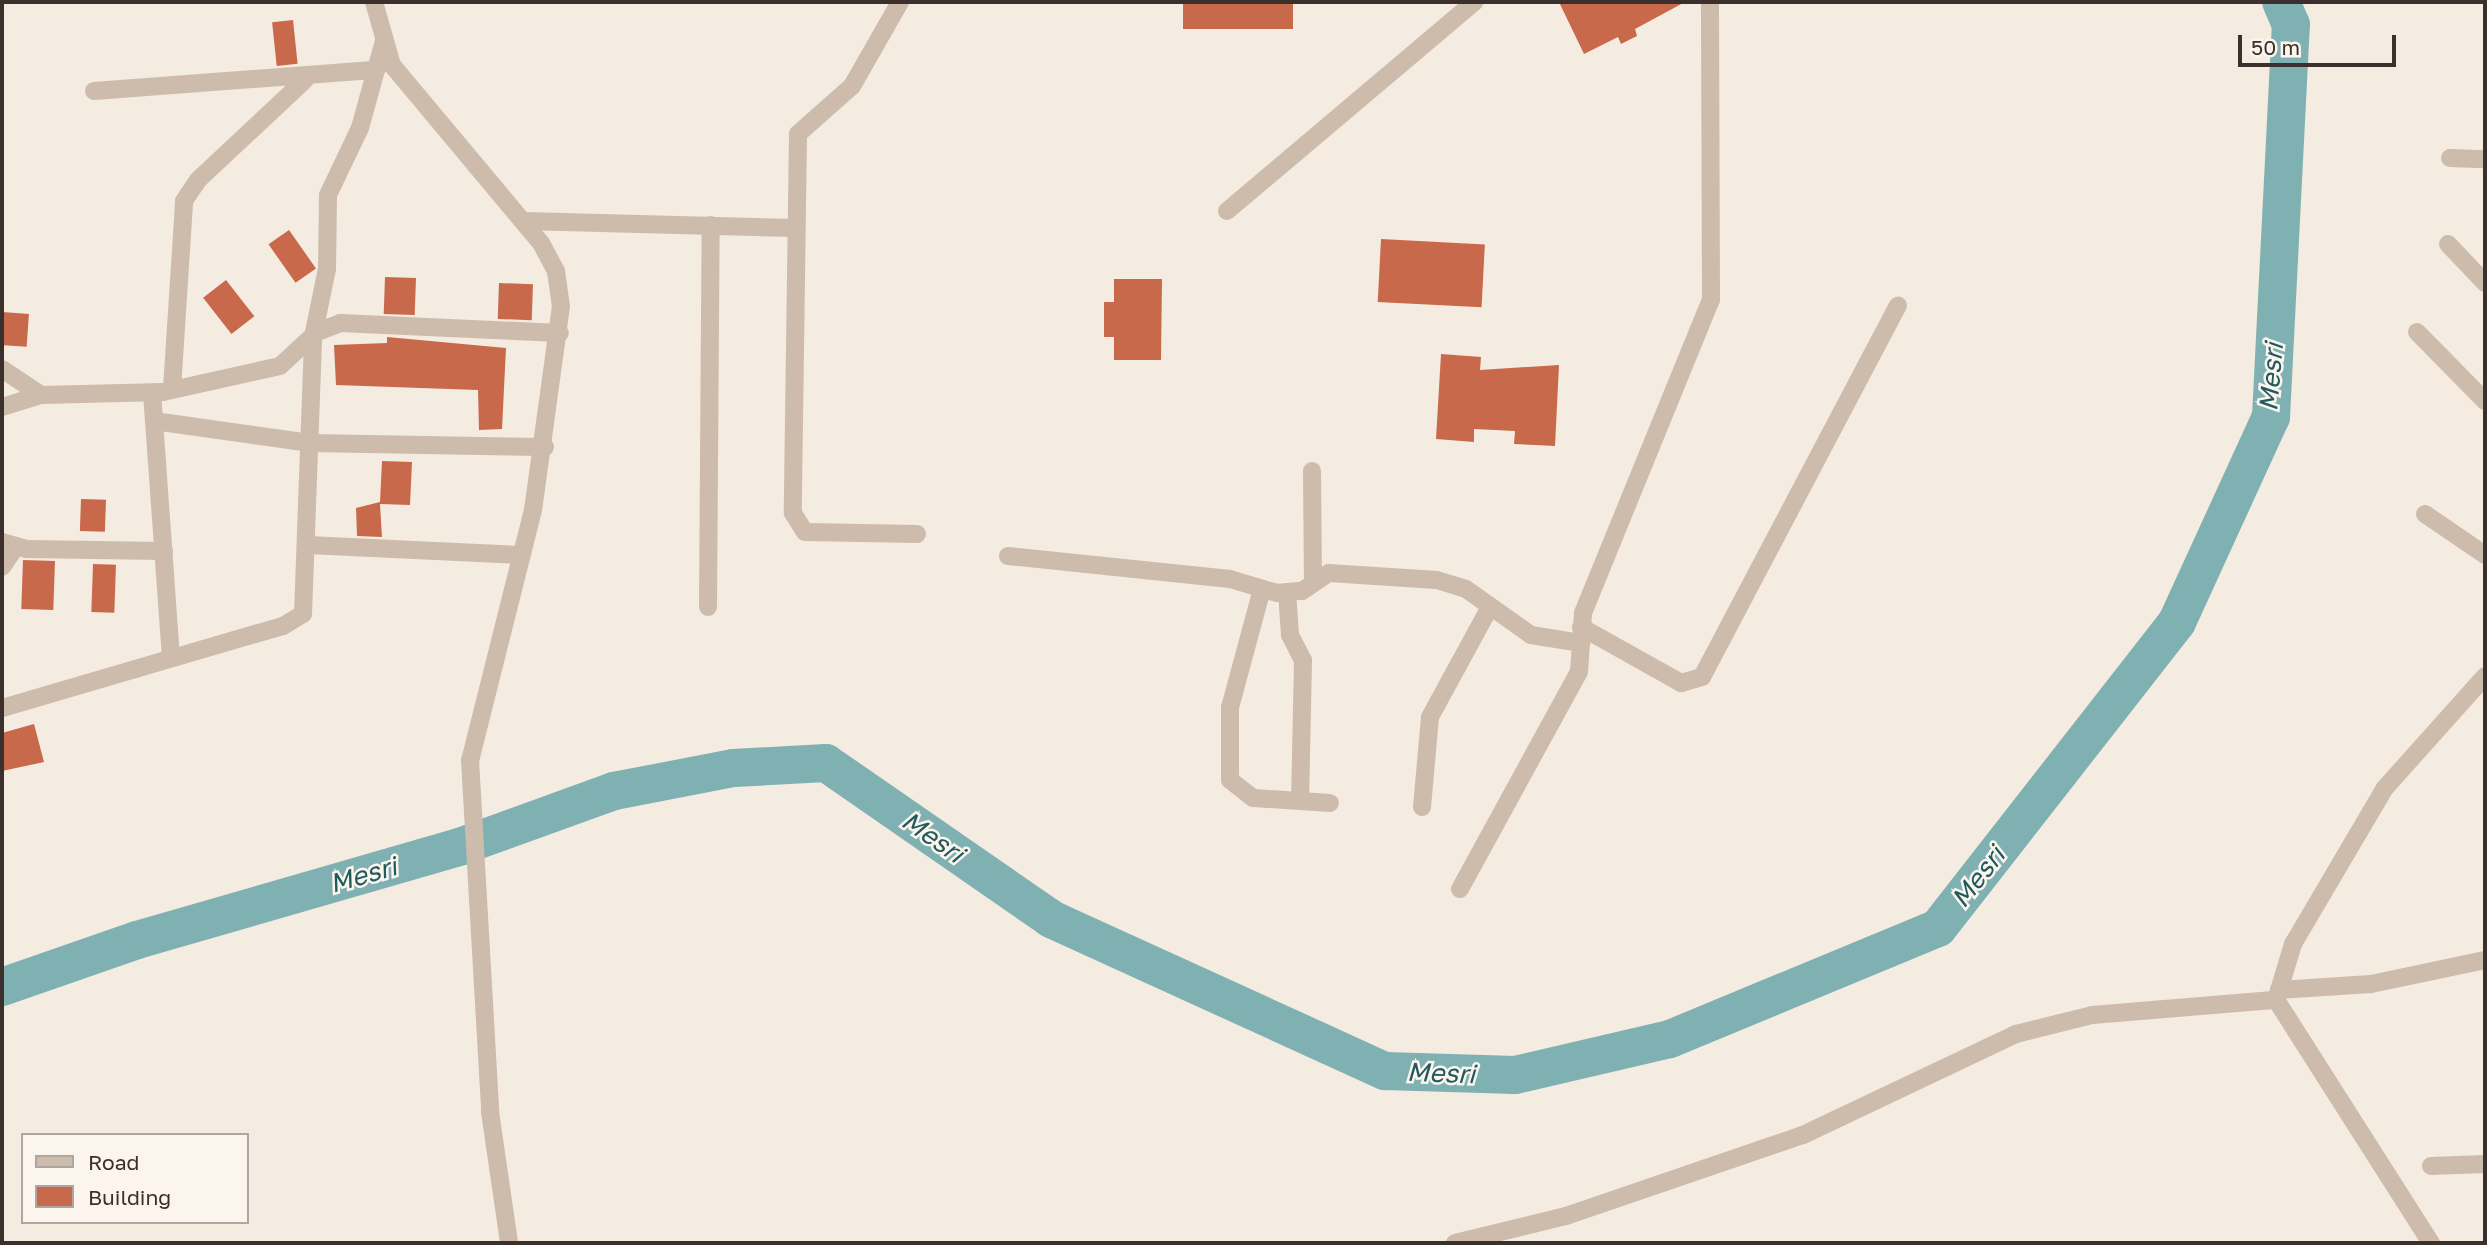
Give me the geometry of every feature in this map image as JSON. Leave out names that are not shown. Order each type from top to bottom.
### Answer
[{"type":"street","points":[[374,2],[384,41],[407,87],[482,165],[524,221],[556,271],[560,333],[545,447],[522,555],[470,760],[488,1068],[509,1243]]},
{"type":"street","points":[[900,2],[852,86],[798,134],[795,228],[798,527],[917,534]]},
{"type":"street","points":[[1227,211],[1474,2]]},
{"type":"street","points":[[1461,889],[1579,672],[1581,635],[1712,300],[1710,2]]},
{"type":"street","points":[[2,708],[296,622],[306,605],[313,337],[327,269],[328,195],[360,128],[384,41]]},
{"type":"street","points":[[94,91],[305,80],[376,70]]},
{"type":"street","points":[[172,389],[184,201],[305,80]]},
{"type":"street","points":[[2450,158],[2485,159]]},
{"type":"street","points":[[524,221],[795,228]]},
{"type":"street","points":[[708,607],[711,225]]},
{"type":"street","points":[[2448,244],[2485,283]]},
{"type":"street","points":[[1008,556],[1230,579],[1287,593],[1313,583],[1329,573],[1437,580],[1490,607],[1531,635],[1581,635],[1681,683],[1702,677],[1898,306]]},
{"type":"street","points":[[2,407],[41,395],[152,393],[289,363],[313,337],[340,323],[560,333]]},
{"type":"street","points":[[2417,332],[2485,401]]},
{"type":"street","points":[[2,369],[41,395]]},
{"type":"street","points":[[152,393],[171,658]]},
{"type":"street","points":[[154,421],[310,443],[545,447]]},
{"type":"street","points":[[1312,471],[1313,583]]},
{"type":"street","points":[[2425,514],[2485,555]]},
{"type":"street","points":[[2,566],[8,545],[164,551]]},
{"type":"street","points":[[308,545],[522,555]]},
{"type":"street","points":[[1262,589],[1230,708],[1230,780],[1253,798],[1330,803]]},
{"type":"street","points":[[1287,593],[1290,635],[1303,660],[1300,801]]},
{"type":"street","points":[[1422,807],[1430,717],[1490,607]]},
{"type":"street","points":[[2431,1243],[2278,995],[2293,944],[2385,788],[2485,676]]},
{"type":"street","points":[[1455,1243],[1566,1216],[1803,1135],[2016,1034],[2092,1015],[2371,984],[2485,960]]},
{"type":"street","points":[[2431,1166],[2485,1164]]},
{"type":"building","points":[[1183,2],[1293,2],[1293,29],[1183,29]]},
{"type":"building","points":[[1559,2],[1685,2],[1635,29],[1637,36],[1621,44],[1618,37],[1584,54]]},
{"type":"building","points":[[293,20],[298,64],[277,66],[272,22]]},
{"type":"building","points":[[289,230],[316,269],[295,283],[269,244]]},
{"type":"building","points":[[1381,239],[1485,244],[1482,307],[1378,302]]},
{"type":"building","points":[[385,277],[416,278],[415,315],[384,314]]},
{"type":"building","points":[[1114,279],[1162,279],[1161,360],[1114,360],[1114,337],[1104,337],[1104,302],[1114,302]]},
{"type":"building","points":[[226,280],[254,316],[231,334],[203,298]]},
{"type":"building","points":[[499,283],[533,284],[532,320],[498,319]]},
{"type":"building","points":[[2,312],[29,314],[27,347],[2,345]]},
{"type":"building","points":[[387,337],[506,348],[502,429],[479,430],[478,390],[336,385],[334,345],[387,343]]},
{"type":"building","points":[[1441,354],[1481,357],[1480,370],[1559,365],[1555,446],[1514,444],[1515,431],[1474,429],[1474,442],[1436,439]]},
{"type":"building","points":[[382,461],[412,462],[410,505],[380,504],[382,537],[357,536],[356,508],[380,502]]},
{"type":"building","points":[[81,499],[106,500],[105,532],[80,531]]},
{"type":"building","points":[[23,560],[55,561],[53,610],[21,609]]},
{"type":"building","points":[[93,564],[116,565],[114,613],[91,612]]},
{"type":"building","points":[[34,724],[44,762],[2,771],[2,733]]},
{"type":"waterway","name":"Mesri","points":[[2,987],[137,940],[462,846],[614,791],[734,768],[826,763],[1051,919],[1385,1071],[1515,1075],[1670,1039],[1938,928],[2177,622],[2271,417],[2291,25],[2281,2]]}]
